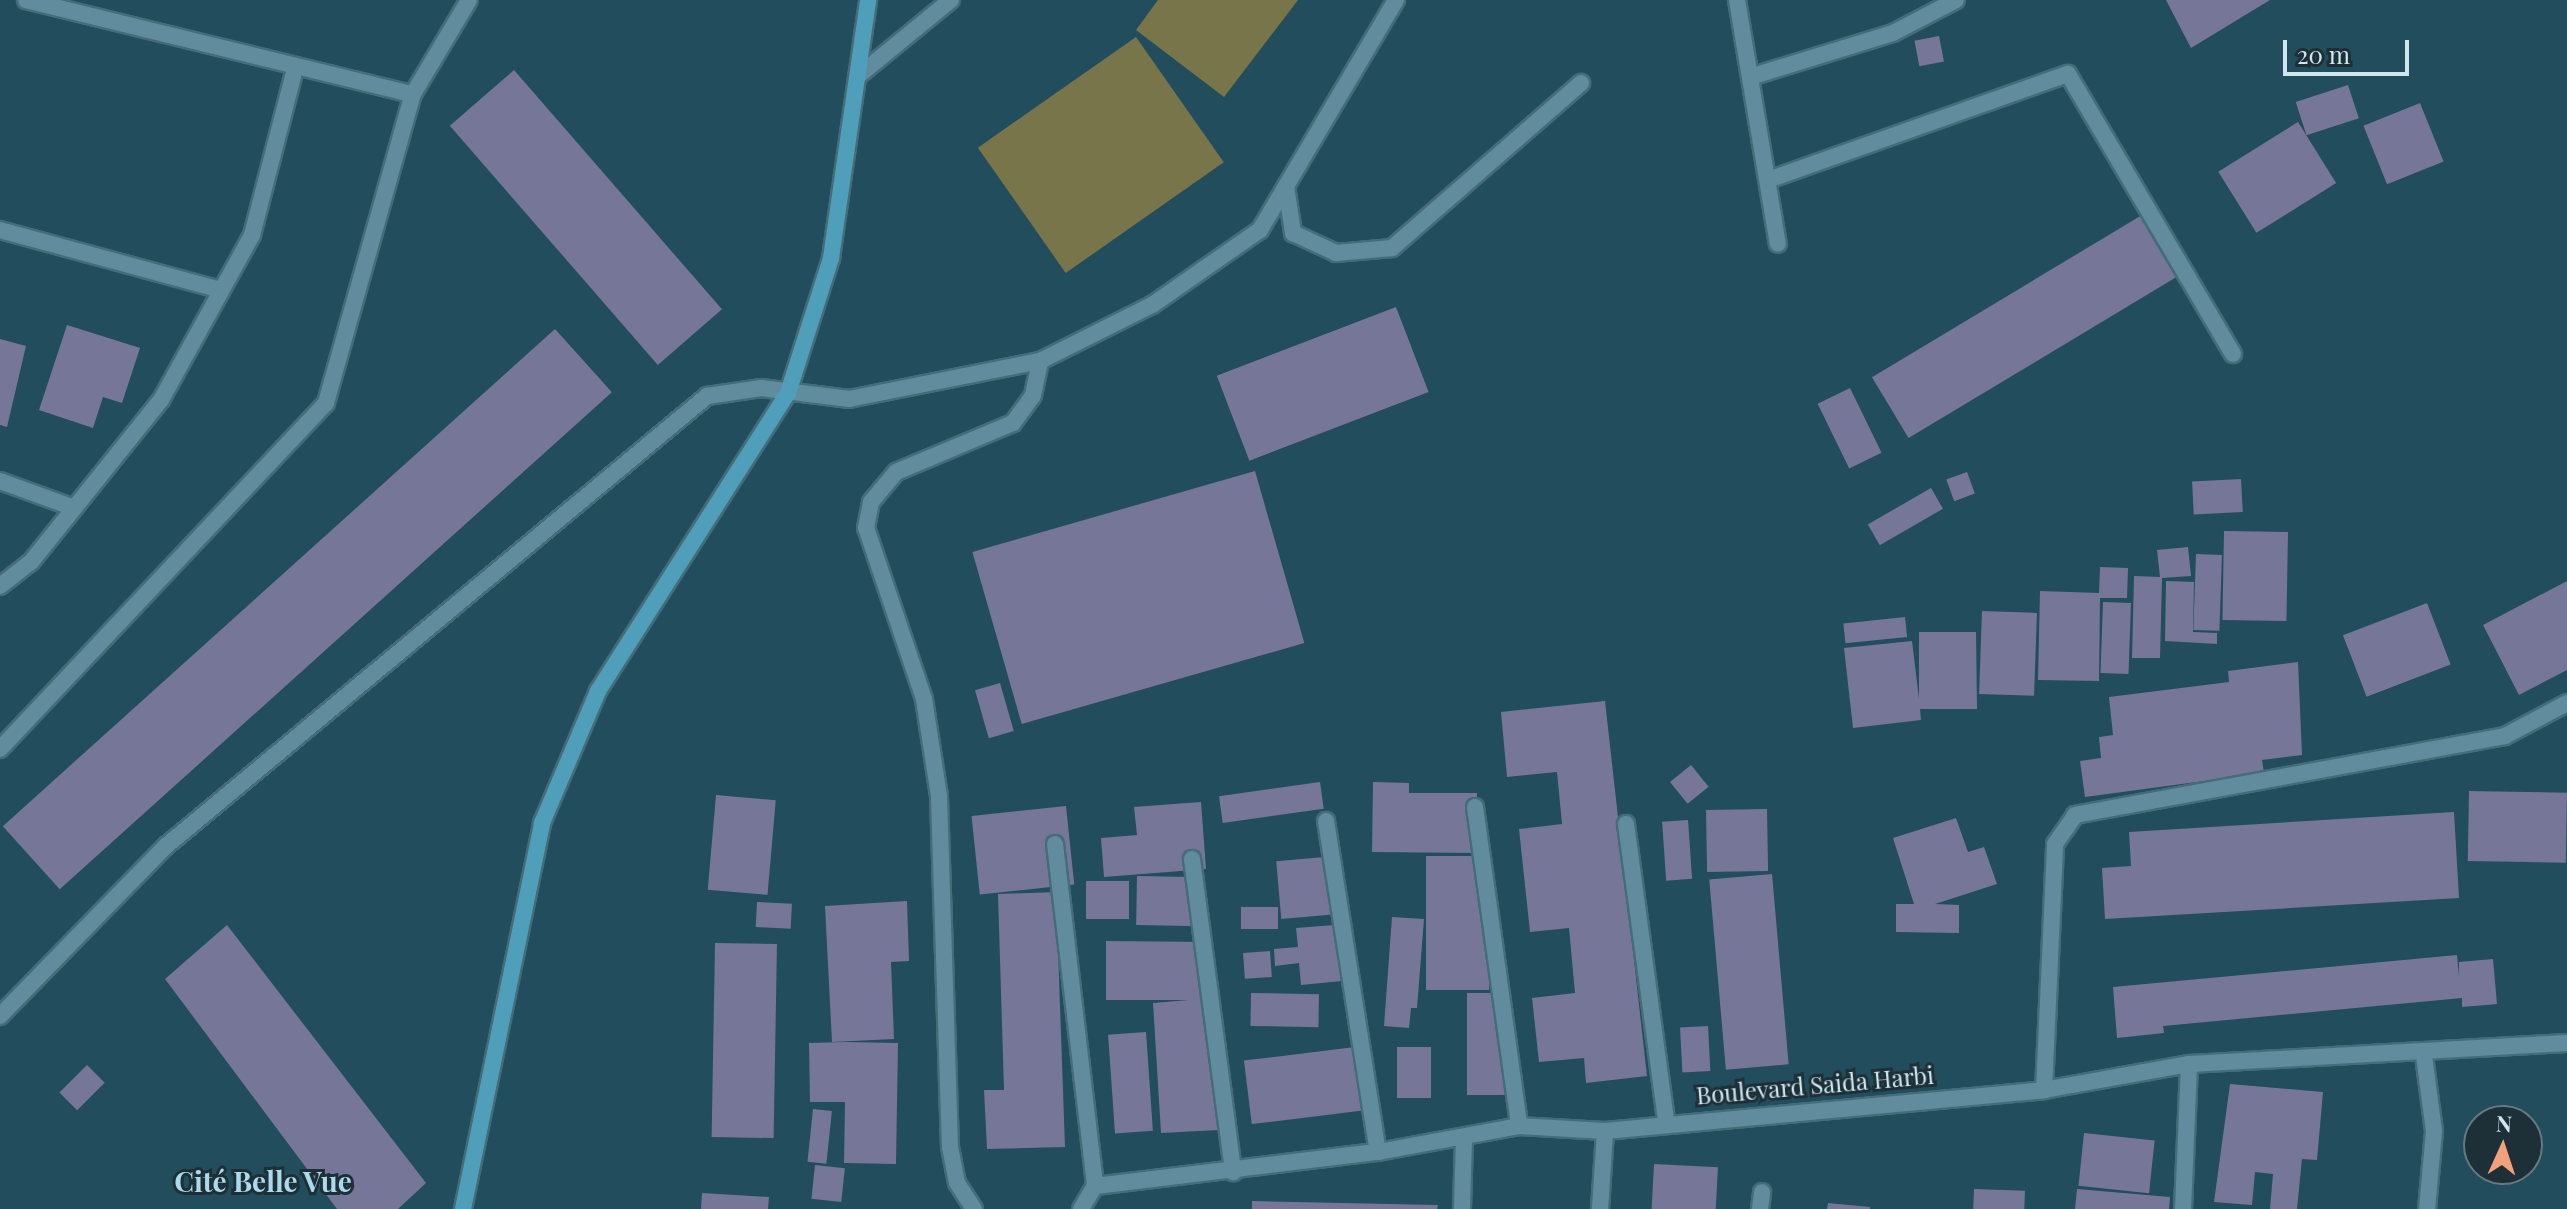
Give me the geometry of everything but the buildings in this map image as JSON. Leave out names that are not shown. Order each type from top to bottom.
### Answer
[{"type":"main road","points":[[463,1209],[542,823],[598,691],[788,393],[831,258],[868,0]]},
{"type":"street","points":[[26,0],[295,69],[413,94]]},
{"type":"street","points":[[0,749],[326,403],[413,94],[469,0]]},
{"type":"street","points":[[858,76],[951,0]]},
{"type":"street","points":[[0,1016],[166,846],[707,396],[761,388],[849,399],[1040,361],[1152,305],[1260,230],[1396,0]]},
{"type":"street","points":[[1737,0],[1778,244]]},
{"type":"street","points":[[1750,77],[1893,33],[1956,0]]},
{"type":"street","points":[[0,586],[31,562],[161,400],[252,235],[295,69]]},
{"type":"street","points":[[1768,180],[2068,74],[2233,354]]},
{"type":"street","points":[[1286,186],[1293,233],[1336,253],[1392,248],[1581,83]]},
{"type":"street","points":[[0,230],[221,290]]},
{"type":"street","points":[[974,1209],[957,1183],[950,1147],[939,796],[924,699],[866,528],[871,502],[896,472],[1013,423],[1033,395],[1040,361]]},
{"type":"street","points":[[0,481],[74,508]]},
{"type":"street","points":[[2044,1090],[2055,844],[2075,815],[2505,736],[2567,703]]},
{"type":"street","points":[[1475,807],[1519,1126]]},
{"type":"street","points":[[1326,821],[1378,1152]]},
{"type":"street","points":[[1626,824],[1666,1121]]},
{"type":"street","points":[[1055,844],[1095,1186],[1081,1209]]},
{"type":"street","points":[[1192,859],[1233,1172]]},
{"type":"street","name":"Boulevard Saida Harbi","points":[[1095,1186],[1233,1172],[1378,1152],[1519,1126],[1605,1131],[1666,1121],[2044,1090],[2189,1064],[2424,1056],[2567,1043]]},
{"type":"street","points":[[2424,1056],[2434,1131],[2427,1209]]},
{"type":"street","points":[[2183,1209],[2189,1064]]},
{"type":"street","points":[[1600,1209],[1605,1131]]},
{"type":"street","points":[[1462,1209],[1464,1137]]},
{"type":"shaded area","points":[[1158,0],[1298,0],[1224,97],[1136,30]]},
{"type":"shaded area","points":[[1136,37],[1224,162],[1066,273],[978,148]]},
{"type":"district","name":"Cité Belle Vue","points":[[263,1181]]}]
